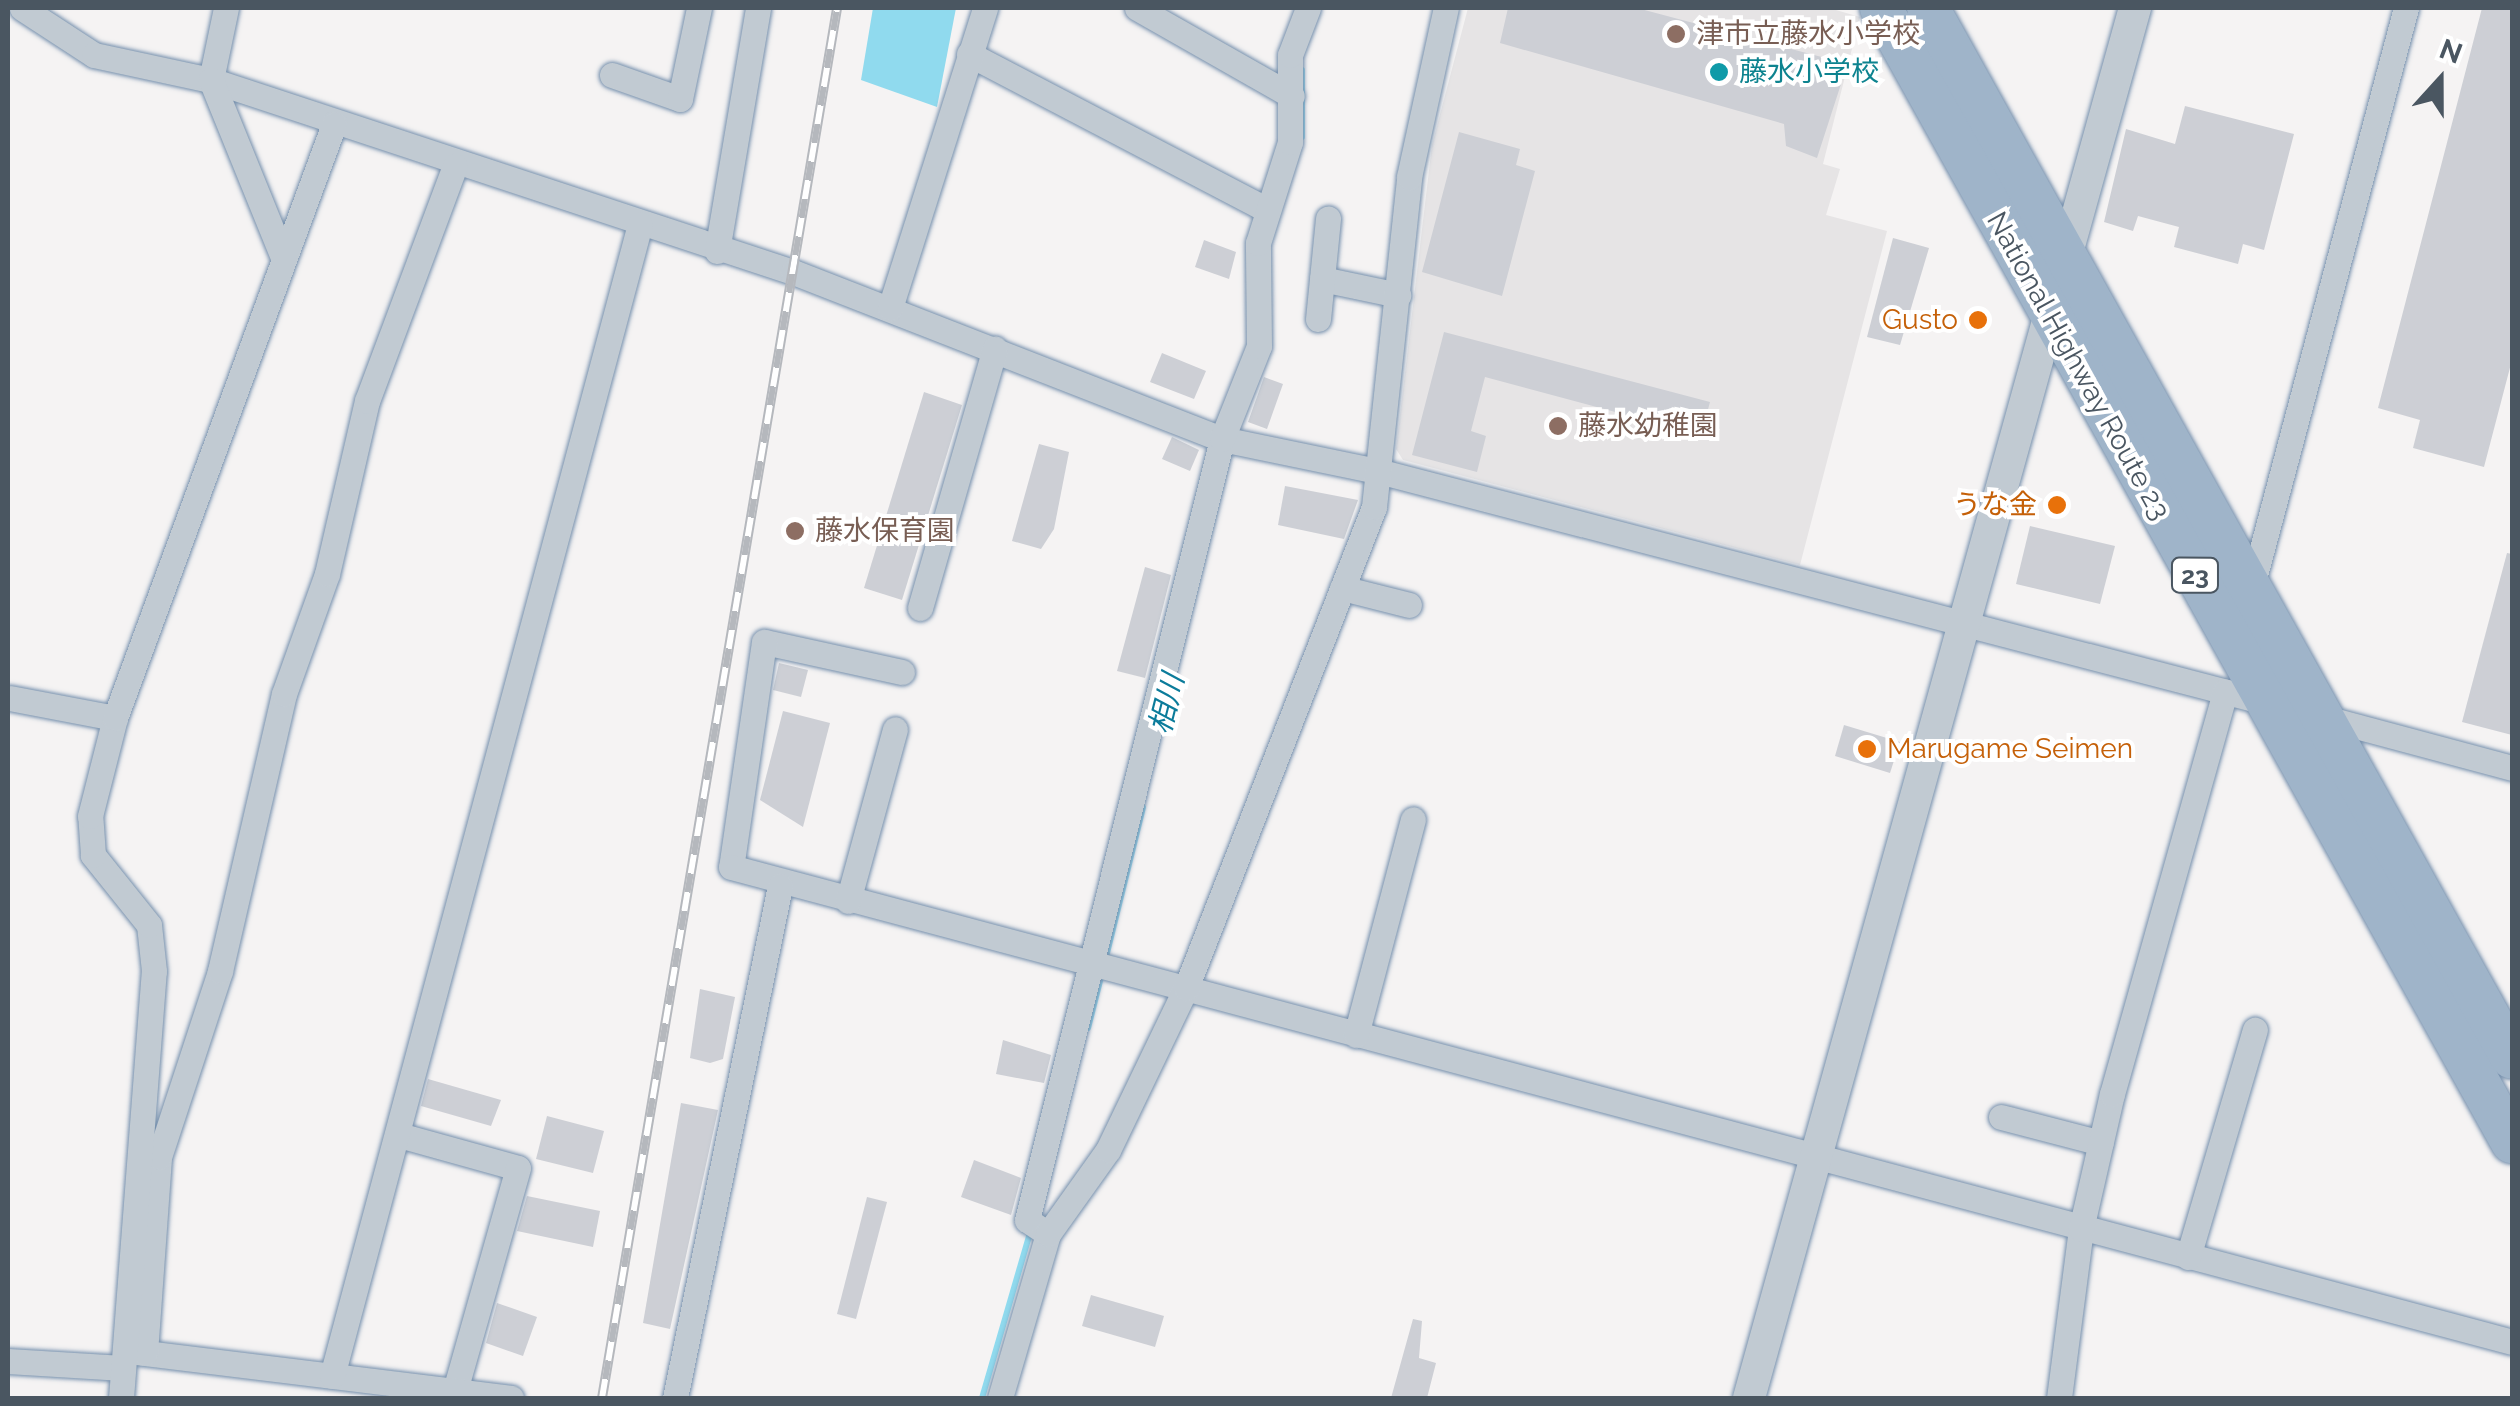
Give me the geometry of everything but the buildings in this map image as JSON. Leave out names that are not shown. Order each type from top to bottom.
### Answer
[{"type":"highway","name":"National Highway Route 23","points":[[1881,8],[2512,1142]]},
{"type":"highway","name":"National Highway Route 23","points":[[1928,8],[2512,1058]]},
{"type":"street","points":[[22,8],[94,55],[211,80],[454,166],[890,308],[995,348],[1090,395],[1231,442],[1382,472],[2512,768]]},
{"type":"street","points":[[226,8],[211,80],[283,257]]},
{"type":"street","points":[[612,75],[680,99],[699,8]]},
{"type":"street","points":[[717,250],[758,8]]},
{"type":"street","points":[[890,308],[985,8]]},
{"type":"street","points":[[1137,8],[1292,96]]},
{"type":"street","points":[[1000,1398],[1101,969],[1231,442],[1259,346],[1258,243],[1290,142],[1290,55],[1308,8]]},
{"type":"street","points":[[1039,1228],[1108,1150],[1186,988],[1342,588],[1382,472],[1409,177],[1446,8]]},
{"type":"street","points":[[1749,1398],[2134,8]]},
{"type":"street","points":[[2252,590],[2406,8]]},
{"type":"street","points":[[969,54],[1268,210]]},
{"type":"street","points":[[130,1357],[154,971],[150,925],[93,855],[90,816],[115,718],[334,124]]},
{"type":"street","points":[[121,1398],[159,1158],[220,971],[284,694],[326,574],[367,401],[454,166]]},
{"type":"street","points":[[1318,319],[1328,218]]},
{"type":"street","points":[[332,1376],[640,224]]},
{"type":"street","points":[[1322,279],[1398,295]]},
{"type":"street","points":[[920,608],[995,348]]},
{"type":"street","points":[[1342,588],[1409,605]]},
{"type":"street","points":[[902,672],[764,642],[731,867],[780,886],[1186,988],[2512,1342]]},
{"type":"street","points":[[2059,1398],[2081,1229],[2101,1143],[2225,692]]},
{"type":"street","points":[[10,698],[115,718]]},
{"type":"street","points":[[848,901],[895,729]]},
{"type":"street","points":[[1356,1035],[1413,820]]},
{"type":"street","points":[[675,1398],[780,886]]},
{"type":"street","points":[[2188,1257],[2255,1030]]},
{"type":"street","points":[[2002,1117],[2101,1143]]},
{"type":"street","points":[[398,1135],[518,1168],[454,1395]]},
{"type":"street","points":[[8,1361],[130,1357],[332,1376],[454,1395],[511,1398]]},
{"type":"shaded area","points":[[1468,8],[1829,8],[1860,17],[1823,164],[1840,169],[1826,215],[1887,231],[1800,565],[1403,460],[1396,449],[1432,145]]},
{"type":"water","points":[[873,8],[956,8],[937,107],[861,80]]},
{"type":"waterway","name":"相川","points":[[1302,70],[1302,137]]},
{"type":"waterway","name":"相川","points":[[1105,961],[1143,808]]},
{"type":"waterway","name":"相川","points":[[1088,1028],[1102,973]]},
{"type":"waterway","name":"相川","points":[[982,1398],[1030,1233]]},
{"type":"railway","points":[[602,1398],[837,8]]},
{"type":"place","name":"津市立藤水小学校","points":[[1676,34]]},
{"type":"place","name":"藤水小学校","points":[[1719,72]]},
{"type":"place","name":"Gusto","points":[[1978,320]]},
{"type":"place","name":"藤水幼稚園","points":[[1558,426]]},
{"type":"place","name":"うな金","points":[[2057,505]]},
{"type":"place","name":"藤水保育園","points":[[795,531]]},
{"type":"place","name":"Marugame Seimen","points":[[1867,749]]}]
